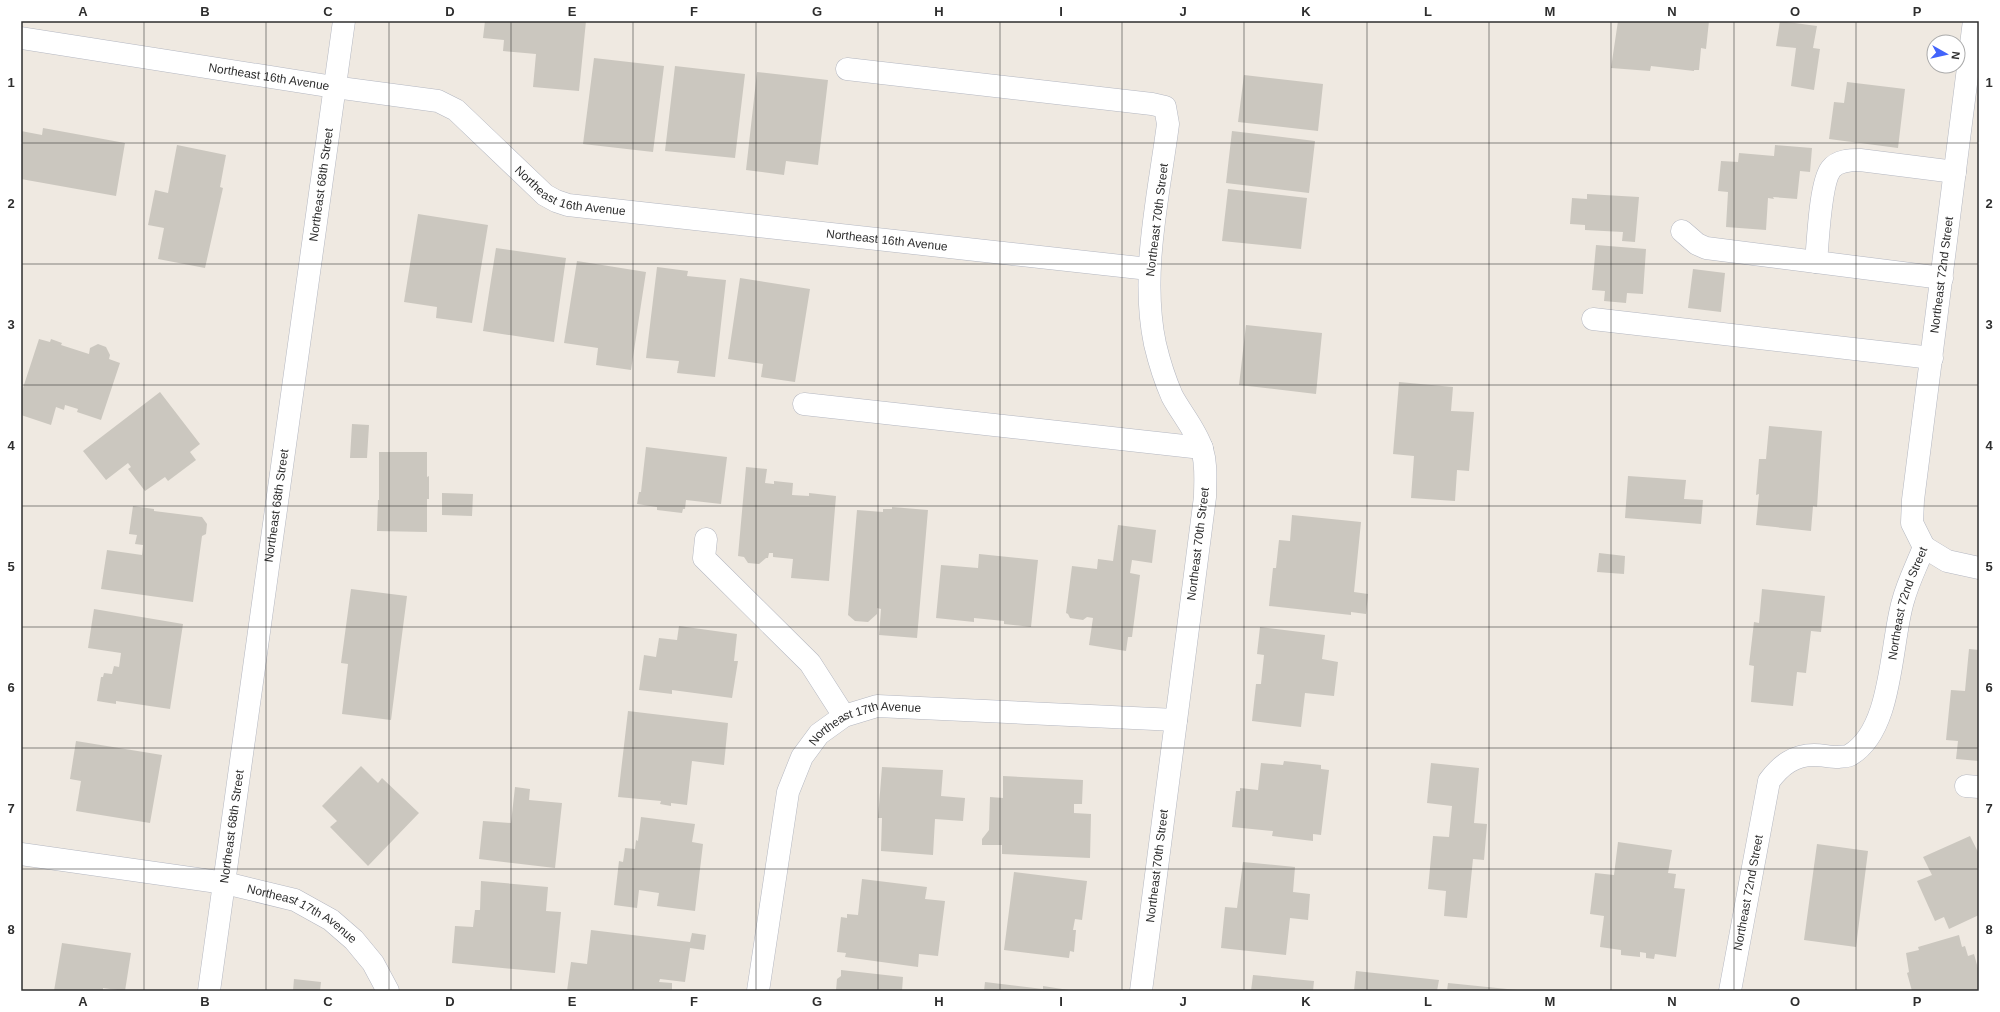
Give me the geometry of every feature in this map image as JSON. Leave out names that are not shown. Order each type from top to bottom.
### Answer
[{"type":"street","name":"Northeast 68th Street","points":[[209,991],[344,21]]},
{"type":"street","name":"Northeast 72nd Street","points":[[1730,991],[1769,781],[1778,769],[1787,762],[1800,756],[1816,755],[1829,758],[1849,756],[1867,740],[1878,720],[1886,692],[1895,635],[1903,600],[1924,547],[1912,523],[1913,500],[1974,21]]},
{"type":"street","name":"Northeast 16th Avenue","points":[[21,38],[438,102],[448,105],[456,110],[545,195],[568,205],[1149,270]]},
{"type":"street","name":"Northeast 70th Street","points":[[847,69],[1152,104],[1165,107],[1168,124],[1149,270],[1150,310],[1155,344],[1163,370],[1172,395],[1202,448],[1206,467],[1204,497],[1141,991]]},
{"type":"street","points":[[1816,262],[1824,185],[1832,168],[1847,160],[1860,160],[1955,172]]},
{"type":"street","points":[[1682,231],[1697,244],[1706,248],[1942,278]]},
{"type":"street","points":[[1593,319],[1932,358]]},
{"type":"street","points":[[804,404],[1202,448]]},
{"type":"street","points":[[706,539],[704,558],[810,663],[844,716]]},
{"type":"street","points":[[1924,547],[1947,561],[1979,568]]},
{"type":"street","name":"Northeast 17th Avenue","points":[[758,991],[788,792],[802,757],[819,734],[844,716],[877,706],[1176,720]]},
{"type":"street","name":"Northeast 17th Avenue","points":[[21,854],[225,883],[295,900],[331,920],[354,940],[374,963],[388,991]]},
{"type":"building","points":[[485,21],[586,21],[579,91],[533,87],[536,54],[503,51],[504,40],[483,38]]},
{"type":"building","points":[[1618,21],[1709,21],[1706,49],[1701,48],[1699,70],[1694,71],[1651,66],[1650,71],[1611,68]]},
{"type":"building","points":[[1780,21],[1817,26],[1813,48],[1820,49],[1814,90],[1791,86],[1796,48],[1776,46]]},
{"type":"building","points":[[594,58],[664,66],[653,152],[583,144]]},
{"type":"building","points":[[675,66],[745,74],[735,158],[665,151]]},
{"type":"building","points":[[757,72],[828,80],[818,165],[786,161],[784,175],[746,170]]},
{"type":"building","points":[[1244,75],[1323,84],[1318,131],[1238,122]]},
{"type":"building","points":[[1847,82],[1905,89],[1898,148],[1829,139],[1834,102],[1844,103]]},
{"type":"building","points":[[43,128],[125,143],[116,196],[21,179],[21,131],[42,135]]},
{"type":"building","points":[[1232,131],[1315,141],[1309,193],[1226,183]]},
{"type":"building","points":[[177,145],[226,155],[220,187],[223,188],[205,268],[158,259],[164,228],[148,225],[155,190],[168,193]]},
{"type":"building","points":[[1775,145],[1812,148],[1810,172],[1800,171],[1797,199],[1768,198],[1766,230],[1726,227],[1728,192],[1718,191],[1721,161],[1738,162],[1739,153],[1774,156]]},
{"type":"building","points":[[1228,189],[1307,198],[1301,249],[1222,241]]},
{"type":"building","points":[[1587,194],[1639,197],[1635,242],[1622,241],[1623,232],[1585,230],[1585,225],[1570,224],[1572,198],[1587,199]]},
{"type":"building","points":[[418,214],[488,225],[472,323],[436,318],[437,307],[404,302]]},
{"type":"building","points":[[1596,245],[1646,249],[1643,294],[1627,293],[1626,303],[1604,301],[1605,291],[1592,290]]},
{"type":"building","points":[[496,248],[566,258],[554,342],[483,331]]},
{"type":"building","points":[[577,261],[646,272],[631,370],[596,365],[598,348],[564,343]]},
{"type":"building","points":[[657,267],[688,271],[687,276],[726,280],[715,377],[677,373],[679,361],[646,358]]},
{"type":"building","points":[[1693,269],[1725,273],[1721,312],[1688,308]]},
{"type":"building","points":[[740,278],[810,289],[795,382],[761,377],[763,364],[728,359]]},
{"type":"building","points":[[1246,325],[1322,333],[1316,394],[1239,385]]},
{"type":"building","points":[[39,339],[50,342],[51,339],[62,343],[61,345],[89,354],[90,348],[98,344],[106,347],[110,355],[109,359],[120,363],[101,420],[77,412],[78,409],[65,405],[64,410],[56,407],[51,425],[21,415],[21,394]]},
{"type":"building","points":[[1399,382],[1453,387],[1451,411],[1474,412],[1469,471],[1457,470],[1455,501],[1411,498],[1414,456],[1393,454]]},
{"type":"building","points":[[160,392],[200,444],[190,452],[196,460],[168,481],[165,477],[145,491],[128,469],[131,467],[128,463],[106,480],[83,451]]},
{"type":"building","points":[[352,424],[369,425],[367,458],[350,458]]},
{"type":"building","points":[[1769,426],[1822,431],[1817,507],[1813,506],[1811,531],[1756,525],[1759,494],[1756,495],[1759,459],[1766,459]]},
{"type":"building","points":[[646,447],[727,457],[721,504],[686,500],[685,509],[683,509],[682,513],[657,510],[657,507],[637,504],[639,492],[641,492]]},
{"type":"building","points":[[379,452],[427,452],[429,499],[427,499],[427,532],[377,531],[379,500]]},
{"type":"building","points":[[746,467],[767,469],[765,483],[774,484],[774,481],[793,483],[792,495],[809,496],[809,493],[836,496],[829,581],[791,578],[793,559],[773,557],[773,553],[769,553],[768,558],[759,564],[748,563],[744,557],[738,556]]},
{"type":"building","points":[[1628,476],[1686,480],[1684,499],[1703,500],[1701,524],[1625,518]]},
{"type":"building","points":[[442,493],[473,494],[472,516],[442,515]]},
{"type":"building","points":[[133,506],[154,509],[154,511],[202,517],[207,524],[206,534],[202,536],[193,602],[101,589],[107,550],[142,555],[143,545],[135,544],[137,535],[129,534]]},
{"type":"building","points":[[892,507],[928,510],[917,638],[879,635],[881,609],[877,608],[877,614],[868,622],[855,621],[848,615],[857,510],[883,512],[883,509],[892,509]]},
{"type":"building","points":[[1292,515],[1361,522],[1354,592],[1368,594],[1366,614],[1351,612],[1351,615],[1269,606],[1273,568],[1276,568],[1279,540],[1290,541]]},
{"type":"building","points":[[1118,525],[1156,530],[1152,563],[1132,560],[1130,573],[1140,575],[1132,637],[1128,637],[1126,651],[1089,645],[1093,618],[1087,617],[1083,620],[1070,618],[1066,613],[1072,566],[1097,569],[1098,559],[1113,561]]},
{"type":"building","points":[[1599,553],[1625,556],[1624,574],[1597,572]]},
{"type":"building","points":[[979,554],[1038,560],[1031,627],[1004,624],[1004,621],[974,618],[974,622],[936,618],[941,565],[978,568]]},
{"type":"building","points":[[351,589],[407,596],[391,720],[342,714],[348,664],[341,663]]},
{"type":"building","points":[[1762,589],[1825,596],[1821,632],[1811,631],[1806,673],[1797,672],[1793,706],[1751,702],[1754,666],[1749,665],[1754,622],[1759,623]]},
{"type":"building","points":[[94,609],[183,624],[170,709],[116,701],[116,704],[97,701],[101,677],[103,677],[104,673],[112,674],[114,666],[119,667],[121,653],[88,648]]},
{"type":"building","points":[[679,626],[737,634],[734,661],[738,661],[732,698],[672,690],[672,694],[639,690],[644,655],[656,657],[659,638],[677,640]]},
{"type":"building","points":[[1260,627],[1325,635],[1322,659],[1338,662],[1334,696],[1305,693],[1301,727],[1252,721],[1256,684],[1261,684],[1264,655],[1257,654]]},
{"type":"building","points":[[1969,649],[1979,650],[1979,761],[1956,759],[1958,741],[1946,740],[1951,690],[1965,691]]},
{"type":"building","points":[[628,711],[728,723],[724,765],[692,761],[687,805],[671,803],[671,806],[660,804],[661,801],[618,797]]},
{"type":"building","points":[[76,741],[162,755],[150,823],[76,811],[81,781],[70,779]]},
{"type":"building","points":[[1284,761],[1321,765],[1321,769],[1329,770],[1321,835],[1313,834],[1313,841],[1272,836],[1273,831],[1232,827],[1236,791],[1240,791],[1240,788],[1258,790],[1261,763],[1283,765]]},
{"type":"building","points":[[1431,763],[1479,768],[1474,823],[1487,824],[1484,860],[1473,859],[1467,918],[1444,916],[1446,891],[1428,889],[1433,836],[1449,837],[1452,806],[1427,803]]},
{"type":"building","points":[[361,766],[378,783],[382,778],[419,813],[368,866],[330,827],[337,821],[322,806]]},
{"type":"building","points":[[882,767],[943,770],[941,796],[965,798],[963,821],[935,819],[933,855],[881,851],[882,818],[878,818]]},
{"type":"building","points":[[1003,776],[1083,780],[1082,804],[1074,804],[1074,813],[1091,814],[1090,858],[1002,854],[1002,845],[982,845],[982,839],[989,830],[990,797],[1003,798]]},
{"type":"building","points":[[515,787],[530,789],[529,800],[562,803],[555,868],[479,859],[483,821],[511,823]]},
{"type":"building","points":[[641,817],[695,824],[692,842],[703,844],[695,911],[657,906],[659,893],[639,890],[637,908],[614,905],[619,861],[623,862],[625,848],[635,849],[636,840],[638,841]]},
{"type":"building","points":[[1970,836],[1979,854],[1979,915],[1949,929],[1944,917],[1935,921],[1917,881],[1932,875],[1923,857]]},
{"type":"building","points":[[1618,842],[1672,850],[1668,873],[1676,874],[1674,888],[1685,889],[1676,957],[1655,954],[1654,959],[1646,958],[1646,953],[1640,952],[1640,957],[1621,955],[1621,950],[1600,947],[1604,916],[1590,914],[1595,873],[1614,875]]},
{"type":"building","points":[[1817,844],[1868,851],[1856,947],[1804,940]]},
{"type":"building","points":[[1243,862],[1295,867],[1293,892],[1310,894],[1308,920],[1290,918],[1286,955],[1221,948],[1225,907],[1237,908]]},
{"type":"building","points":[[1014,872],[1087,881],[1082,920],[1075,919],[1073,930],[1076,930],[1074,952],[1070,951],[1069,958],[1004,950]]},
{"type":"building","points":[[862,879],[927,887],[925,899],[945,901],[938,956],[919,954],[918,967],[845,957],[846,953],[837,952],[841,917],[847,918],[847,914],[858,915]]},
{"type":"building","points":[[481,881],[548,887],[546,911],[561,912],[555,973],[452,963],[455,926],[473,927],[475,910],[480,910]]},
{"type":"building","points":[[591,930],[690,942],[692,933],[706,935],[704,950],[690,948],[685,982],[660,979],[659,982],[672,983],[672,991],[567,991],[571,962],[587,964]]},
{"type":"building","points":[[1959,935],[1962,947],[1965,946],[1968,956],[1974,954],[1979,972],[1979,991],[1912,991],[1907,973],[1909,972],[1906,953],[1919,950],[1918,947]]},
{"type":"building","points":[[62,943],[131,953],[125,991],[103,988],[103,991],[54,991]]},
{"type":"building","points":[[841,970],[903,977],[902,991],[836,991],[837,979],[841,976]]},
{"type":"building","points":[[1356,971],[1439,980],[1437,991],[1354,991]]},
{"type":"building","points":[[1253,975],[1314,981],[1313,991],[1251,991]]},
{"type":"building","points":[[294,979],[321,982],[320,991],[293,991]]},
{"type":"building","points":[[985,982],[1043,989],[1043,986],[1075,991],[984,991]]},
{"type":"building","points":[[1448,983],[1517,990],[1517,991],[1447,991]]}]
